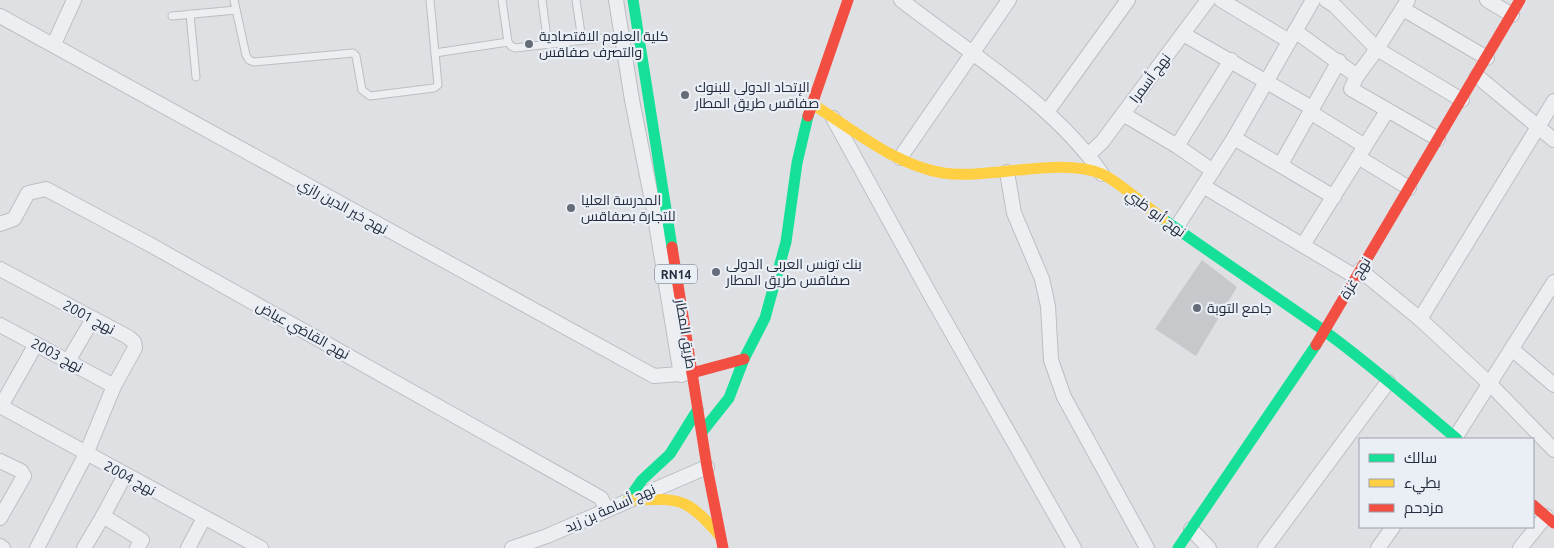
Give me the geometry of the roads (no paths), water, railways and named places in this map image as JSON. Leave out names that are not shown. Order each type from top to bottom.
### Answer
[{"type":"street","points":[[54,44],[74,0]]},
{"type":"street","points":[[616,0],[632,100],[686,374],[744,359]]},
{"type":"street","name":"طريق المطار","points":[[634,0],[686,374],[698,409],[722,543]]},
{"type":"street","points":[[702,432],[729,398],[744,359],[765,318],[786,242],[797,162],[812,104],[848,0]]},
{"type":"street","points":[[901,0],[1048,112],[1089,154],[1102,174]]},
{"type":"street","points":[[900,158],[1009,0]]},
{"type":"street","points":[[1048,112],[1128,0]]},
{"type":"street","name":"نهج أسمرا","points":[[1089,154],[1102,142],[1208,0]]},
{"type":"street","points":[[1221,0],[1339,61],[1357,76]]},
{"type":"street","points":[[1176,228],[1234,138],[1313,0]]},
{"type":"street","points":[[1487,0],[1512,15]]},
{"type":"street","name":"نهج غزة","points":[[1178,548],[1317,343],[1323,330],[1477,76],[1520,0]]},
{"type":"street","points":[[1333,2],[1377,49],[1462,100]]},
{"type":"street","points":[[1438,139],[1351,89],[1357,76],[1405,5],[1487,58]]},
{"type":"street","name":"نهج خير الدين رازي","points":[[0,16],[54,44],[654,376],[686,374]]},
{"type":"street","points":[[1183,34],[1231,60],[1311,110],[1409,188]]},
{"type":"street","points":[[1178,146],[1231,60]]},
{"type":"street","points":[[1282,164],[1339,61]]},
{"type":"street","points":[[1477,76],[1554,140]]},
{"type":"street","points":[[1420,319],[1478,221],[1554,101]]},
{"type":"street","name":"نهج أبو ظبي","points":[[812,104],[915,167],[943,173],[978,175],[1065,166],[1084,168],[1102,174],[1233,270],[1323,330],[1456,438]]},
{"type":"street","points":[[1303,245],[1387,111]]},
{"type":"street","points":[[1123,114],[1178,146],[1213,171]]},
{"type":"street","points":[[832,115],[930,296],[1074,548]]},
{"type":"street","points":[[1234,138],[1282,164],[1334,197]]},
{"type":"street","points":[[1007,172],[1014,212],[1042,279],[1048,306],[1051,360],[1056,376],[1064,397],[1147,548]]},
{"type":"street","points":[[1203,186],[1303,245],[1358,274],[1420,319],[1491,385],[1554,450]]},
{"type":"street","name":"نهج القاضي عياض","points":[[0,224],[14,219],[28,193],[46,189],[511,445],[601,498],[607,510]]},
{"type":"street","name":"نهج 2001","points":[[0,269],[134,342],[135,348],[114,386]]},
{"type":"street","points":[[1456,438],[1554,282]]},
{"type":"street","points":[[1543,302],[1554,312]]},
{"type":"street","points":[[68,361],[93,319]]},
{"type":"street","name":"نهج 2003","points":[[0,325],[114,386]]},
{"type":"street","points":[[0,406],[36,344]]},
{"type":"street","points":[[1512,350],[1554,385]]},
{"type":"street","points":[[1265,548],[1388,382]]},
{"type":"street","points":[[37,548],[86,454],[114,386]]},
{"type":"street","name":"نهج 2004","points":[[0,406],[261,548]]},
{"type":"street","points":[[628,500],[642,480],[670,454],[698,409]]},
{"type":"street","points":[[0,461],[17,468],[24,476],[0,518]]},
{"type":"street","name":"نهج أسامة بن زيد","points":[[512,548],[547,536],[707,467]]},
{"type":"street","points":[[84,548],[125,475]]},
{"type":"street","points":[[628,500],[664,500],[688,504],[697,510],[722,543]]},
{"type":"street","points":[[1520,548],[1550,520],[1534,506]]},
{"type":"street","points":[[103,516],[142,540],[137,548]]},
{"type":"street","points":[[188,548],[204,518]]},
{"type":"street","points":[[1378,548],[1392,528]]},
{"type":"street","points":[[1190,529],[1210,548]]},
{"type":"lane","points":[[234,0],[248,60],[254,62],[353,53],[356,56],[362,90],[370,96],[434,88],[438,85],[430,0]]},
{"type":"lane","points":[[502,0],[508,42],[516,48],[603,38]]},
{"type":"lane","points":[[542,0],[548,44]]},
{"type":"lane","points":[[576,0],[582,40]]},
{"type":"lane","points":[[172,16],[236,10]]},
{"type":"lane","points":[[190,14],[196,77]]},
{"type":"lane","points":[[435,53],[508,42]]},
{"type":"place","name":"كلية العلوم الاقتصادية والتصرف صفاقس","points":[[529,44]]},
{"type":"place","name":"الإتحاد الدولي للبنوك صفاقس طريق المطار","points":[[685,95]]},
{"type":"place","name":"المدرسة العليا للتجارة بصفاقس","points":[[571,208]]},
{"type":"place","name":"بنك تونس العربي الدولي صفاقس طريق المطار","points":[[716,272]]},
{"type":"place","name":"جامع التوبة","points":[[1197,308]]}]
